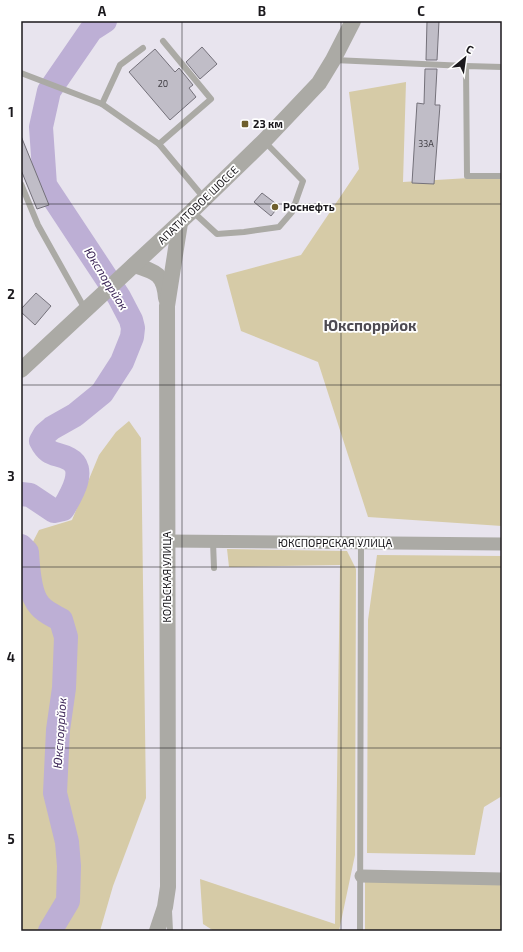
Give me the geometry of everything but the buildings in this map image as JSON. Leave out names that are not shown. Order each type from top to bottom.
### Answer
[{"type":"street","name":"АПАТИТОВОЕ ШОССЕ","points":[[21,370],[180,223],[264,141],[319,83],[333,60],[353,21]]},
{"type":"street","name":"КОЛЬСКАЯ УЛИЦА","points":[[157,931],[165,907],[168,888],[167,306],[180,223]]},
{"type":"street","points":[[129,269],[150,270],[160,277],[165,286],[167,306]]},
{"type":"street","name":"ЮКСПОРРСКАЯ УЛИЦА","points":[[167,541],[502,544]]},
{"type":"street","points":[[361,876],[502,879]]},
{"type":"lane","points":[[159,144],[211,99],[164,41]]},
{"type":"lane","points":[[101,103],[120,66],[142,48]]},
{"type":"lane","points":[[333,60],[502,67]]},
{"type":"lane","points":[[466,66],[468,176],[502,176]]},
{"type":"lane","points":[[21,72],[101,103],[159,144],[205,199]]},
{"type":"lane","points":[[192,211],[217,234],[279,227],[292,212],[303,181],[264,141]]},
{"type":"lane","points":[[21,184],[38,225],[86,311]]},
{"type":"lane","points":[[213,542],[214,568]]},
{"type":"lane","points":[[360,931],[362,543]]},
{"type":"lane","points":[[168,888],[170,931]]},
{"type":"shaded area","points":[[406,82],[403,182],[502,176],[502,526],[368,517],[318,362],[241,331],[226,275],[301,255],[359,169],[349,92]]},
{"type":"shaded area","points":[[129,421],[141,438],[146,798],[113,886],[100,931],[21,931],[21,565],[39,530],[72,520],[99,455],[116,432]]},
{"type":"shaded area","points":[[227,549],[347,551],[356,569],[355,855],[339,931],[214,931],[203,924],[200,879],[335,924],[340,565],[229,567]]},
{"type":"shaded area","points":[[377,555],[502,556],[502,796],[484,807],[475,855],[367,853],[368,620]]},
{"type":"shaded area","points":[[365,881],[502,885],[502,931],[365,931]]},
{"type":"waterway","name":"Юкспоррйок","points":[[21,494],[30,495],[54,511],[63,509],[70,498],[76,483],[77,469],[69,459],[47,450],[41,441],[45,434],[52,428],[75,415],[102,393],[122,362],[132,337],[133,328],[131,320],[119,297],[45,185],[41,127],[49,91],[91,30],[105,21]]},
{"type":"waterway","name":"Юкспоррйок","points":[[21,546],[27,552],[33,595],[44,610],[61,620],[66,637],[64,688],[58,730],[55,793],[67,842],[69,866],[68,901],[50,931]]},
{"type":"place","name":"23 км","points":[[245,124]]},
{"type":"place","name":"Роснефть","points":[[275,207]]},
{"type":"district","name":"Юкспоррйок","points":[[370,326]]}]
